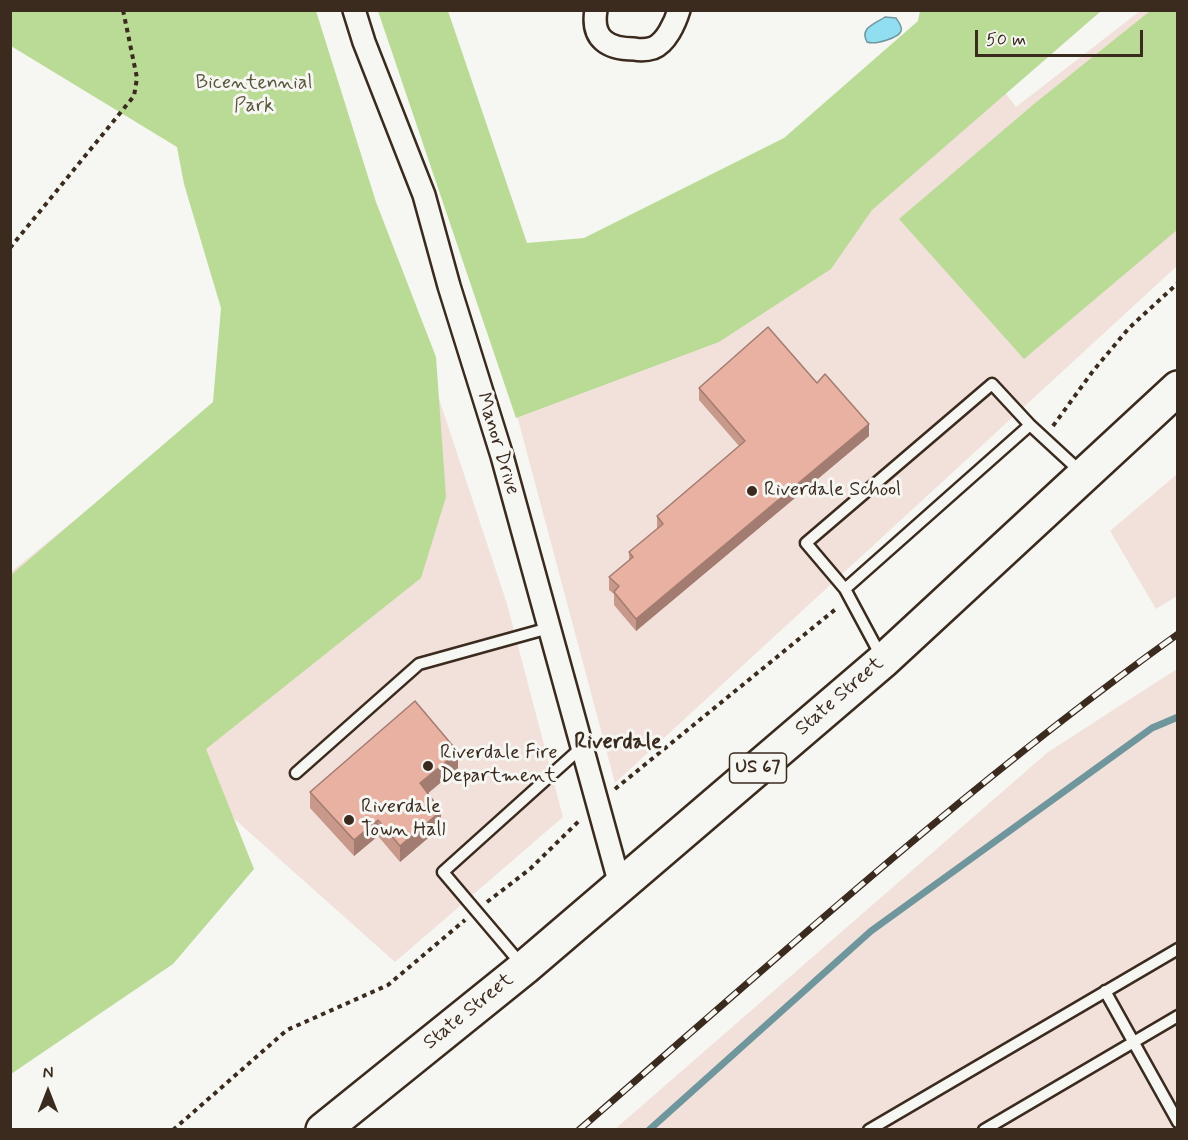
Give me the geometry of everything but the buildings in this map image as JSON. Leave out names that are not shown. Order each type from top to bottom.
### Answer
[{"type":"main road","name":"State Street","points":[[323,1130],[524,968],[884,660],[1178,388]]},
{"type":"street","name":"Manor Drive","points":[[354,10],[364,42],[424,195],[448,286],[502,456],[620,885]]},
{"type":"street","points":[[596,10],[596,31],[604,43],[624,49],[639,50],[654,48],[666,37],[675,23],[679,10]]},
{"type":"lane","points":[[884,660],[847,593],[806,543],[992,384],[1044,439],[1084,475]]},
{"type":"lane","points":[[847,593],[1030,425]]},
{"type":"lane","points":[[296,773],[419,664],[549,628]]},
{"type":"lane","points":[[524,968],[443,873],[582,747]]},
{"type":"lane","points":[[869,1130],[1178,949]]},
{"type":"lane","points":[[1105,991],[1178,1122]]},
{"type":"lane","points":[[984,1130],[1178,1016]]},
{"type":"path","points":[[10,248],[134,96],[137,78],[123,10]]},
{"type":"path","points":[[1044,439],[1093,371],[1122,337],[1178,283]]},
{"type":"path","points":[[173,1130],[287,1030],[388,985],[530,869],[598,803],[847,593]]},
{"type":"shaded area","points":[[1140,11],[1177,11],[1177,266],[615,783],[483,288],[999,84],[1016,107]]},
{"type":"shaded area","points":[[393,260],[507,604],[563,817],[395,962],[11,620],[11,572]]},
{"type":"shaded area","points":[[1177,474],[1177,596],[1156,609],[1110,531]]},
{"type":"shaded area","points":[[1177,669],[1177,1129],[614,1130],[1048,752]]},
{"type":"green space","name":"Bicentennial Park","points":[[11,10],[316,11],[376,202],[436,357],[446,497],[421,578],[206,749],[254,869],[173,964],[11,1074],[11,575],[213,402],[221,308],[184,184],[177,147],[11,46]]},
{"type":"green space","points":[[378,11],[448,11],[527,243],[584,238],[784,138],[918,21],[920,11],[1101,11],[872,210],[831,269],[719,342],[516,418]]},
{"type":"green space","points":[[1150,11],[1177,11],[1177,230],[1024,359],[899,219],[1034,104]]},
{"type":"water","points":[[885,17],[896,18],[901,28],[899,34],[881,42],[867,42],[865,33],[867,30]]},
{"type":"waterway","points":[[649,1130],[871,931],[1152,728],[1178,717]]},
{"type":"railway","points":[[579,1130],[947,812],[1023,751],[1178,634]]},
{"type":"place","name":"Riverdale School","points":[[752,491]]},
{"type":"place","name":"Riverdale Fire Department","points":[[428,766]]},
{"type":"place","name":"Riverdale Town Hall","points":[[349,820]]},
{"type":"district","name":"Riverdale","points":[[618,743]]}]
